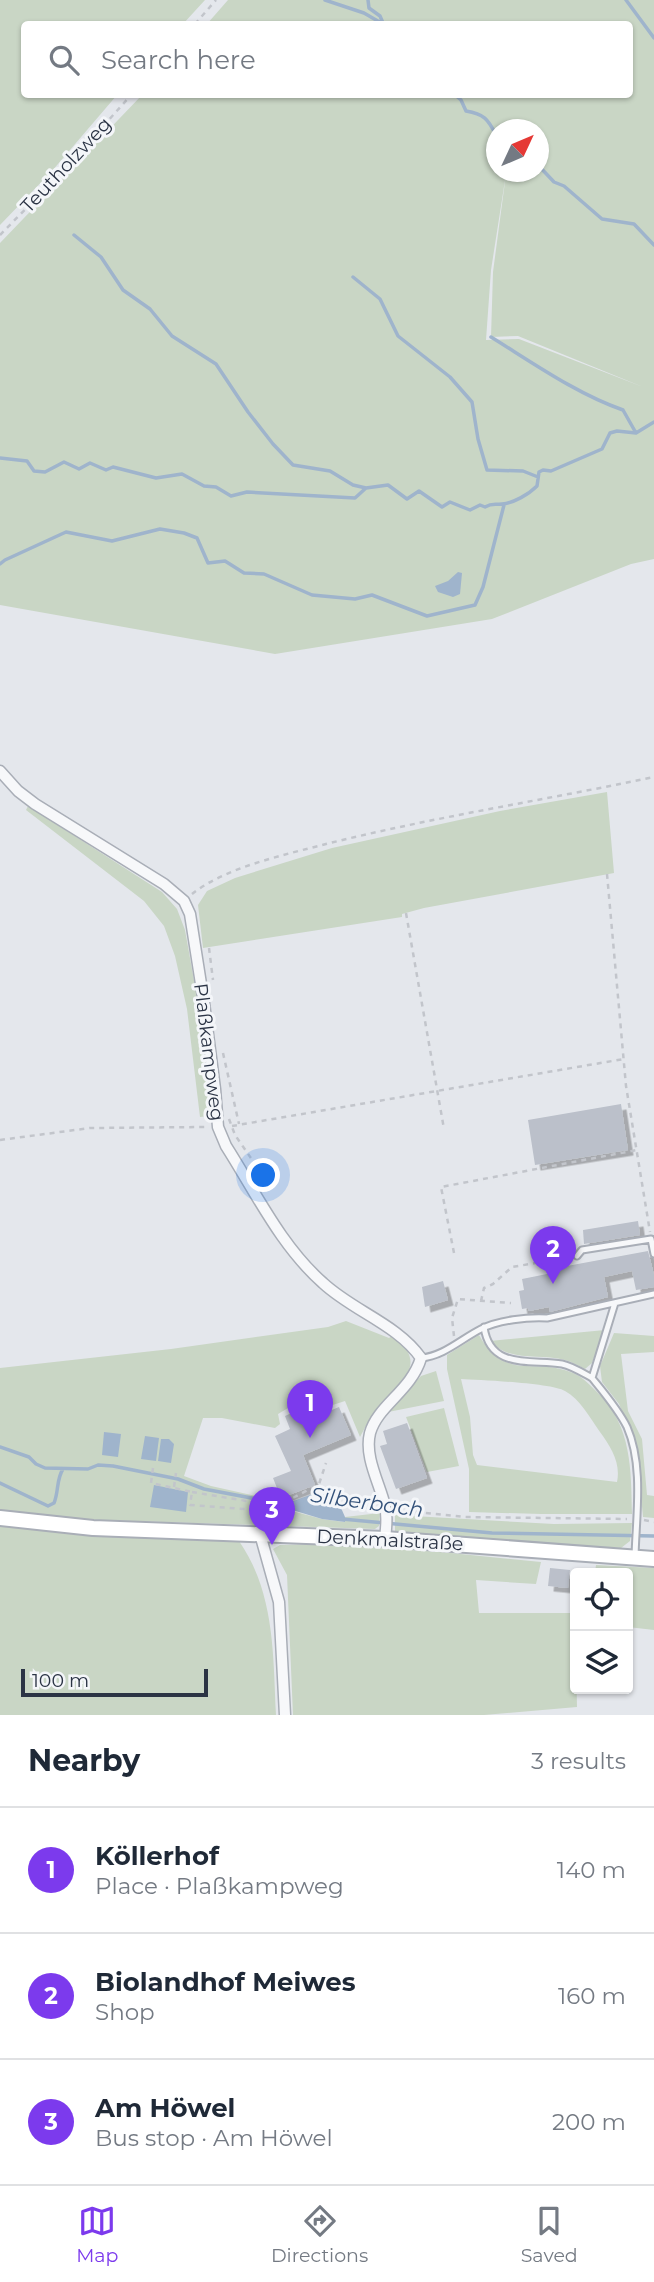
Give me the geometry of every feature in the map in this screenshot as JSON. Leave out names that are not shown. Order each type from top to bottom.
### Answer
[{"type":"main road","name":"Denkmalstraße","points":[[0,1518],[93,1528],[385,1535],[654,1559]]},
{"type":"street","points":[[0,771],[18,791],[35,804],[164,884],[184,901]]},
{"type":"street","name":"Plaßkampweg","points":[[184,901],[190,915],[204,1003],[218,1127],[226,1146],[294,1254],[325,1285],[406,1340],[421,1359]]},
{"type":"street","points":[[385,1535],[386,1513],[369,1446],[370,1433],[376,1421],[409,1383],[421,1359]]},
{"type":"street","points":[[260,1534],[279,1602],[285,1715]]},
{"type":"lane","points":[[577,1256],[582,1250],[651,1239],[654,1254]]},
{"type":"lane","points":[[421,1359],[439,1355],[484,1327],[534,1317],[547,1318],[654,1294]]},
{"type":"lane","points":[[592,1378],[615,1303]]},
{"type":"lane","points":[[484,1327],[486,1340],[496,1352],[511,1360],[563,1364],[592,1378],[612,1402],[628,1429],[634,1455],[637,1482],[635,1559]]},
{"type":"path","points":[[198,21],[216,0]]},
{"type":"path","name":"Teutholzweg","points":[[0,235],[63,171],[128,98]]},
{"type":"path","points":[[184,901],[199,889],[218,880],[287,854],[378,831],[654,777]]},
{"type":"path","points":[[607,874],[624,1059],[651,1239]]},
{"type":"path","points":[[406,913],[444,1129]]},
{"type":"path","points":[[209,948],[214,990]]},
{"type":"path","points":[[221,1043],[239,1124]]},
{"type":"path","points":[[232,1126],[436,1089],[624,1059]]},
{"type":"path","points":[[229,1118],[250,1158],[271,1187]]},
{"type":"path","points":[[0,1140],[90,1128],[218,1127]]},
{"type":"path","points":[[454,1253],[441,1187],[637,1150]]},
{"type":"path","points":[[481,1301],[484,1288],[493,1284],[512,1266],[577,1256]]},
{"type":"path","points":[[455,1344],[452,1318],[458,1299],[511,1303]]},
{"type":"path","points":[[285,1518],[286,1504],[318,1485],[326,1463]]},
{"type":"path","points":[[153,1468],[151,1483],[174,1485],[192,1492],[251,1502],[259,1499]]},
{"type":"path","points":[[174,1485],[176,1473]]},
{"type":"path","points":[[192,1492],[190,1505],[284,1511]]},
{"type":"path","points":[[251,1502],[251,1508]]},
{"type":"path","points":[[386,1513],[465,1517],[637,1519],[654,1522]]},
{"type":"green space","points":[[0,0],[205,0],[186,21],[21,21],[21,98],[114,98],[52,171],[0,225]]},
{"type":"green space","points":[[228,0],[654,0],[654,559],[631,564],[492,619],[275,654],[0,605],[0,243],[139,98],[633,98],[633,21],[210,21]],"holes":[[[486,119],[549,119],[549,182],[505,182],[493,272],[491,337],[518,336],[643,387],[519,339],[486,340],[491,270],[505,182],[486,182]]]},
{"type":"green space","points":[[607,792],[614,873],[424,908],[402,914],[402,917],[203,948],[198,905],[207,891],[235,878],[332,848],[500,811]]},
{"type":"green space","points":[[28,806],[162,892],[177,909],[185,930],[198,1003],[210,1116],[200,1117],[187,1009],[175,956],[164,926],[144,901],[26,810]]},
{"type":"green space","points":[[346,1321],[389,1338],[392,1336],[404,1346],[409,1356],[407,1374],[374,1412],[360,1437],[345,1401],[308,1413],[300,1401],[278,1414],[280,1424],[275,1428],[222,1418],[203,1418],[184,1476],[211,1486],[288,1503],[292,1511],[322,1519],[344,1522],[345,1517],[380,1513],[379,1526],[375,1529],[70,1519],[0,1513],[0,1368],[171,1349],[328,1327]]},
{"type":"green space","points":[[605,1330],[592,1363],[585,1369],[565,1360],[516,1355],[498,1348],[490,1341]]},
{"type":"green space","points":[[614,1333],[654,1336],[654,1352],[621,1354],[628,1411],[642,1439],[647,1495],[654,1496],[654,1518],[643,1517],[636,1444],[619,1404],[602,1382],[600,1366]]},
{"type":"green space","points":[[479,1335],[489,1350],[510,1364],[559,1368],[587,1382],[609,1406],[623,1434],[630,1465],[632,1514],[469,1512],[469,1469],[447,1369],[447,1355]],"holes":[[[461,1379],[546,1386],[570,1394],[584,1409],[611,1449],[618,1468],[617,1482],[477,1465],[473,1455],[470,1417]]]},
{"type":"green space","points":[[436,1371],[444,1401],[388,1412],[421,1376]]},
{"type":"green space","points":[[444,1408],[459,1466],[427,1472],[406,1417]]},
{"type":"green space","points":[[395,1515],[554,1524],[632,1523],[630,1541],[621,1548],[395,1534]]},
{"type":"green space","points":[[0,1526],[239,1541],[251,1561],[266,1603],[276,1715],[0,1715]]},
{"type":"green space","points":[[317,1544],[441,1552],[541,1562],[536,1584],[476,1580],[479,1613],[570,1613],[570,1694],[577,1694],[577,1707],[484,1715],[293,1715],[287,1575],[273,1549],[280,1545]]},
{"type":"green space","points":[[596,1565],[654,1568],[654,1630],[633,1628],[633,1568],[596,1568]]},
{"type":"water","points":[[458,572],[462,573],[460,594],[453,597],[438,592],[435,586],[448,581]]},
{"type":"water","points":[[104,1432],[121,1434],[118,1457],[102,1455]]},
{"type":"water","points":[[145,1436],[159,1438],[156,1461],[141,1459]]},
{"type":"water","points":[[161,1439],[169,1439],[174,1444],[171,1463],[158,1461]]},
{"type":"water","points":[[154,1485],[188,1492],[186,1512],[150,1507]]},
{"type":"water","points":[[332,1487],[345,1522],[322,1519],[289,1509],[288,1503]]},
{"type":"building","points":[[621,1104],[628,1150],[535,1165],[528,1120]]},
{"type":"building","points":[[638,1221],[640,1235],[584,1244],[583,1230]]},
{"type":"building","points":[[648,1251],[654,1287],[636,1290],[632,1271],[604,1277],[608,1297],[550,1312],[549,1307],[529,1311],[528,1308],[522,1309],[519,1291],[524,1290],[522,1279],[547,1274],[567,1266]]},
{"type":"building","points":[[443,1281],[448,1300],[425,1307],[422,1287]]},
{"type":"building","points":[[339,1407],[351,1435],[303,1455],[315,1485],[281,1498],[273,1478],[291,1471],[275,1436],[290,1429],[285,1416],[300,1409],[305,1421]]},
{"type":"building","points":[[407,1423],[427,1478],[396,1489],[380,1446],[387,1444],[383,1431]]},
{"type":"building","points":[[550,1568],[570,1570],[568,1588],[548,1586]]},
{"type":"waterway","points":[[325,0],[364,13],[378,21]]},
{"type":"waterway","points":[[368,0],[369,8],[382,21]]},
{"type":"waterway","points":[[626,0],[654,38]]},
{"type":"waterway","points":[[459,98],[466,111],[486,119]]},
{"type":"waterway","points":[[549,177],[602,219],[634,224],[654,245]]},
{"type":"waterway","points":[[74,235],[101,257],[123,290],[150,309],[172,336],[216,364],[248,412],[293,465],[330,471],[353,485],[366,488]]},
{"type":"waterway","points":[[353,277],[380,299],[398,336],[450,377],[472,402],[478,439],[487,470],[523,471],[538,477]]},
{"type":"waterway","points":[[491,337],[572,387],[623,410],[636,433]]},
{"type":"waterway","points":[[0,458],[27,461],[34,471],[45,472],[64,462],[79,469],[90,463],[106,470],[113,467],[156,478],[182,474],[231,496],[247,492],[355,498],[366,488],[388,485],[407,499],[419,491],[442,507],[450,502],[470,510],[480,505],[485,507],[516,500],[537,486],[539,472],[551,471],[602,449],[610,433],[636,433],[654,422]]},
{"type":"waterway","points":[[0,564],[66,532],[112,541],[160,529],[197,538],[208,563],[225,561],[244,573],[264,574],[312,595],[355,599],[372,595],[427,616],[475,605],[483,587],[504,505]]},
{"type":"waterway","name":"Silberbach","points":[[0,1447],[29,1457],[45,1468],[88,1469],[98,1465],[113,1466],[178,1479],[204,1489],[262,1500],[290,1509]]},
{"type":"waterway","points":[[0,1483],[48,1506],[54,1503],[63,1469]]},
{"type":"waterway","name":"Silberbach","points":[[342,1519],[492,1533],[654,1536]]},
{"type":"place","name":"Biolandhof Meiwes","points":[[553,1284]]},
{"type":"place","name":"Köllerhof","points":[[310,1438]]},
{"type":"place","name":"Am Höwel","points":[[272,1545]]}]
